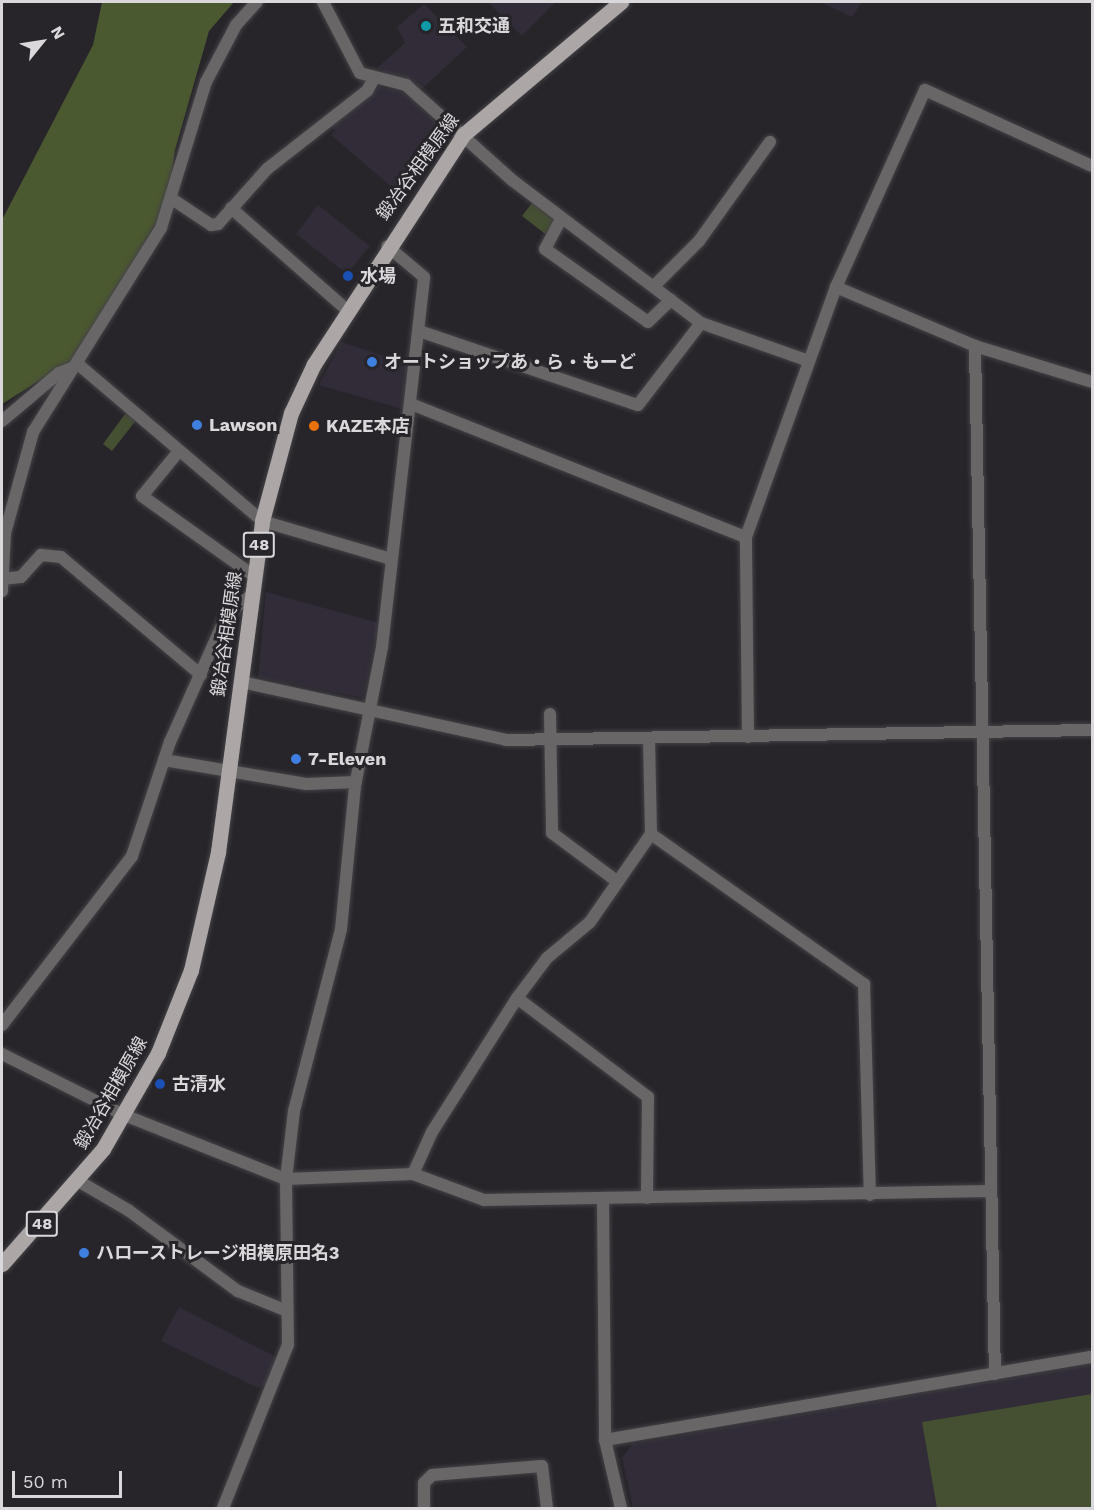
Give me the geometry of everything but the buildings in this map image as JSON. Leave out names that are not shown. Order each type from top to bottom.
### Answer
[{"type":"main road","name":"鍛冶谷相模原線","points":[[2,1264],[80,1182],[124,1115],[166,1036],[191,970],[216,861],[262,521],[291,413],[347,310],[387,246],[463,135],[621,2]]},
{"type":"street","points":[[2,591],[5,533],[33,432],[79,365],[161,228],[172,199],[206,82],[236,25],[257,2]]},
{"type":"street","points":[[323,2],[360,72],[373,80],[406,84],[561,219],[701,323],[809,361]]},
{"type":"street","points":[[172,199],[211,225],[231,208],[267,169],[367,91],[373,80]]},
{"type":"street","points":[[748,737],[746,537],[836,287],[925,90],[1092,166]]},
{"type":"street","points":[[654,286],[699,241],[770,142]]},
{"type":"street","points":[[231,208],[347,310]]},
{"type":"street","points":[[561,219],[545,249],[648,322],[671,300]]},
{"type":"street","points":[[224,1509],[288,1345],[286,1179],[296,1102],[341,929],[356,782],[382,647],[388,558],[411,404],[424,277],[387,246]]},
{"type":"street","points":[[836,287],[975,346],[1092,382]]},
{"type":"street","points":[[419,331],[638,405],[701,323]]},
{"type":"street","points":[[975,346],[995,1374]]},
{"type":"street","points":[[2,421],[59,372],[79,365]]},
{"type":"street","points":[[79,365],[262,521],[388,558]]},
{"type":"street","points":[[411,404],[746,537]]},
{"type":"street","points":[[179,451],[142,496],[254,576]]},
{"type":"street","points":[[2,579],[21,577],[41,555],[61,557],[201,675]]},
{"type":"street","points":[[2,1026],[121,874],[141,835],[164,760],[228,614],[251,595]]},
{"type":"street","points":[[241,682],[506,740],[1092,730]]},
{"type":"street","points":[[550,714],[552,833],[618,882]]},
{"type":"street","points":[[413,1174],[432,1132],[517,998],[547,958],[590,922],[651,834],[649,739]]},
{"type":"street","points":[[164,760],[229,767],[306,784],[356,782]]},
{"type":"street","points":[[651,834],[864,984],[870,1195]]},
{"type":"street","points":[[517,998],[648,1097],[647,1198]]},
{"type":"street","points":[[2,1054],[124,1115],[286,1179],[413,1174],[484,1200],[870,1195],[991,1191]]},
{"type":"street","points":[[80,1182],[128,1210],[238,1292],[287,1311]]},
{"type":"street","points":[[603,1199],[605,1440],[621,1509]]},
{"type":"street","points":[[605,1440],[1092,1357]]},
{"type":"street","points":[[424,1509],[424,1483],[432,1475],[542,1466],[547,1509]]},
{"type":"shaded area","points":[[488,2],[556,2],[522,36]]},
{"type":"shaded area","points":[[820,2],[862,2],[852,17]]},
{"type":"shaded area","points":[[424,4],[467,47],[422,89],[377,68],[405,43],[397,27]]},
{"type":"shaded area","points":[[379,87],[408,94],[447,126],[448,134],[402,196],[331,135],[335,130],[330,126]]},
{"type":"shaded area","points":[[318,205],[370,246],[347,274],[296,234]]},
{"type":"shaded area","points":[[341,342],[410,364],[403,409],[319,385]]},
{"type":"shaded area","points":[[266,592],[379,623],[363,698],[258,677]]},
{"type":"shaded area","points":[[179,1307],[280,1359],[267,1385],[258,1388],[161,1341]]},
{"type":"shaded area","points":[[1092,1364],[1092,1508],[633,1508],[622,1458],[632,1444]]},
{"type":"green space","points":[[102,2],[234,2],[209,31],[175,150],[168,203],[74,359],[2,404],[2,220],[93,45]]},
{"type":"green space","points":[[536,198],[561,219],[548,236],[522,216]]},
{"type":"green space","points":[[128,410],[137,419],[112,451],[103,444]]},
{"type":"green space","points":[[1092,1394],[1092,1508],[937,1508],[922,1422]]},
{"type":"place","name":"五和交通","points":[[426,26]]},
{"type":"place","name":"水場","points":[[348,276]]},
{"type":"place","name":"オートショップあ・ら・もーど","points":[[372,362]]},
{"type":"place","name":"Lawson","points":[[197,425]]},
{"type":"place","name":"KAZE本店","points":[[314,426]]},
{"type":"place","name":"7-Eleven","points":[[296,759]]},
{"type":"place","name":"古清水","points":[[160,1084]]},
{"type":"place","name":"ハローストレージ相模原田名3","points":[[84,1253]]}]
